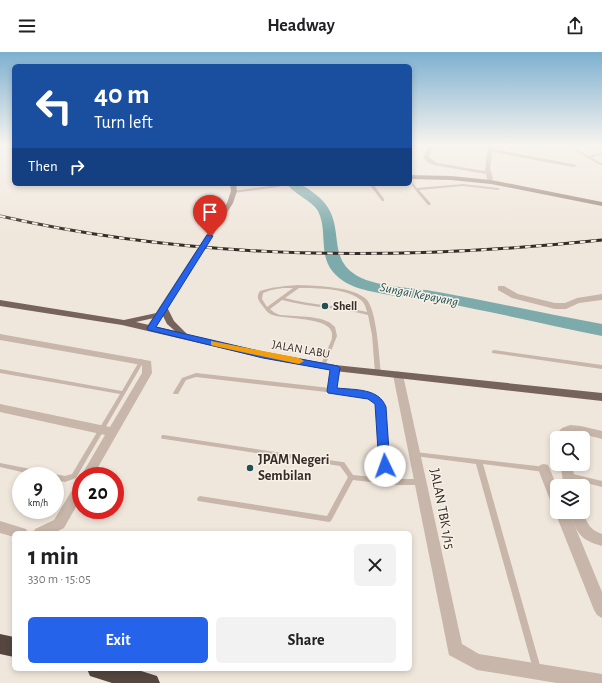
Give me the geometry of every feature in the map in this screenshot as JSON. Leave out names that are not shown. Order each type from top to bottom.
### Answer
[{"type":"highway","points":[[0,644],[12,647]]},
{"type":"highway","points":[[105,671],[150,683]]},
{"type":"main road","points":[[412,177],[451,178],[491,182],[602,204]]},
{"type":"main road","points":[[151,328],[230,203],[234,192],[233,186]]},
{"type":"main road","name":"JALAN LABU","points":[[0,303],[122,322],[263,355],[335,368],[602,397]]},
{"type":"main road","points":[[122,322],[162,312]]},
{"type":"main road","points":[[162,312],[185,336]]},
{"type":"street","points":[[488,174],[491,182]]},
{"type":"street","points":[[501,288],[515,296],[555,306],[566,306],[577,301],[602,297]]},
{"type":"street","points":[[0,337],[142,361],[146,363],[147,372],[107,431],[91,467]]},
{"type":"street","name":"JALAN TBK 1/15","points":[[398,375],[415,454],[419,482],[455,649],[477,662],[538,672]]},
{"type":"street","points":[[0,408],[107,431]]},
{"type":"street","points":[[570,431],[574,429],[583,431]]},
{"type":"street","points":[[590,432],[602,435]]},
{"type":"street","points":[[544,469],[550,484]]},
{"type":"street","points":[[44,531],[59,524],[72,502]]},
{"type":"street","points":[[565,519],[602,610]]},
{"type":"street","points":[[579,519],[585,533],[597,539]]},
{"type":"street","points":[[0,527],[13,531]]},
{"type":"street","points":[[538,672],[602,682]]},
{"type":"lane","points":[[412,184],[429,204]]},
{"type":"lane","points":[[416,189],[463,185],[498,189]]},
{"type":"lane","points":[[234,192],[278,186]]},
{"type":"lane","points":[[372,186],[383,200]]},
{"type":"lane","points":[[267,309],[297,286]]},
{"type":"lane","points":[[323,366],[335,336],[335,331],[332,327],[318,320],[273,314],[261,302],[259,296],[261,292],[267,289],[297,286],[332,289],[359,296],[364,301],[370,314],[378,373]]},
{"type":"lane","points":[[281,298],[304,305],[336,308],[370,314]]},
{"type":"lane","points":[[494,352],[602,367]]},
{"type":"lane","points":[[64,479],[74,476],[107,431],[122,394],[142,361]]},
{"type":"lane","points":[[332,391],[335,368]]},
{"type":"lane","points":[[0,372],[122,394]]},
{"type":"lane","points":[[176,393],[184,379],[196,375],[371,395],[379,402],[381,407],[386,481]]},
{"type":"lane","points":[[164,437],[342,464],[351,477],[386,481],[419,482]]},
{"type":"lane","points":[[415,454],[544,469]]},
{"type":"lane","points":[[479,462],[538,672]]},
{"type":"lane","points":[[0,465],[12,468]]},
{"type":"lane","points":[[568,475],[602,484]]},
{"type":"lane","points":[[200,499],[329,519],[351,477]]},
{"type":"waterway","name":"Sungai Kepayang","points":[[295,186],[314,199],[324,210],[329,226],[331,252],[334,261],[339,269],[355,281],[381,288],[440,297],[602,330]]},
{"type":"railway","points":[[0,216],[74,231],[149,242],[224,249],[300,253],[375,254],[451,251],[527,247],[602,240]]},
{"type":"slow traffic","points":[[214,343],[263,355],[299,361]]},
{"type":"place","name":"Shell","points":[[325,306]]},
{"type":"place","name":"JPAM Negeri Sembilan","points":[[250,468]]},
{"type":"route","points":[[210,236],[151,328],[263,355],[335,368],[332,391],[371,395],[379,402],[381,407],[385,466]]}]
